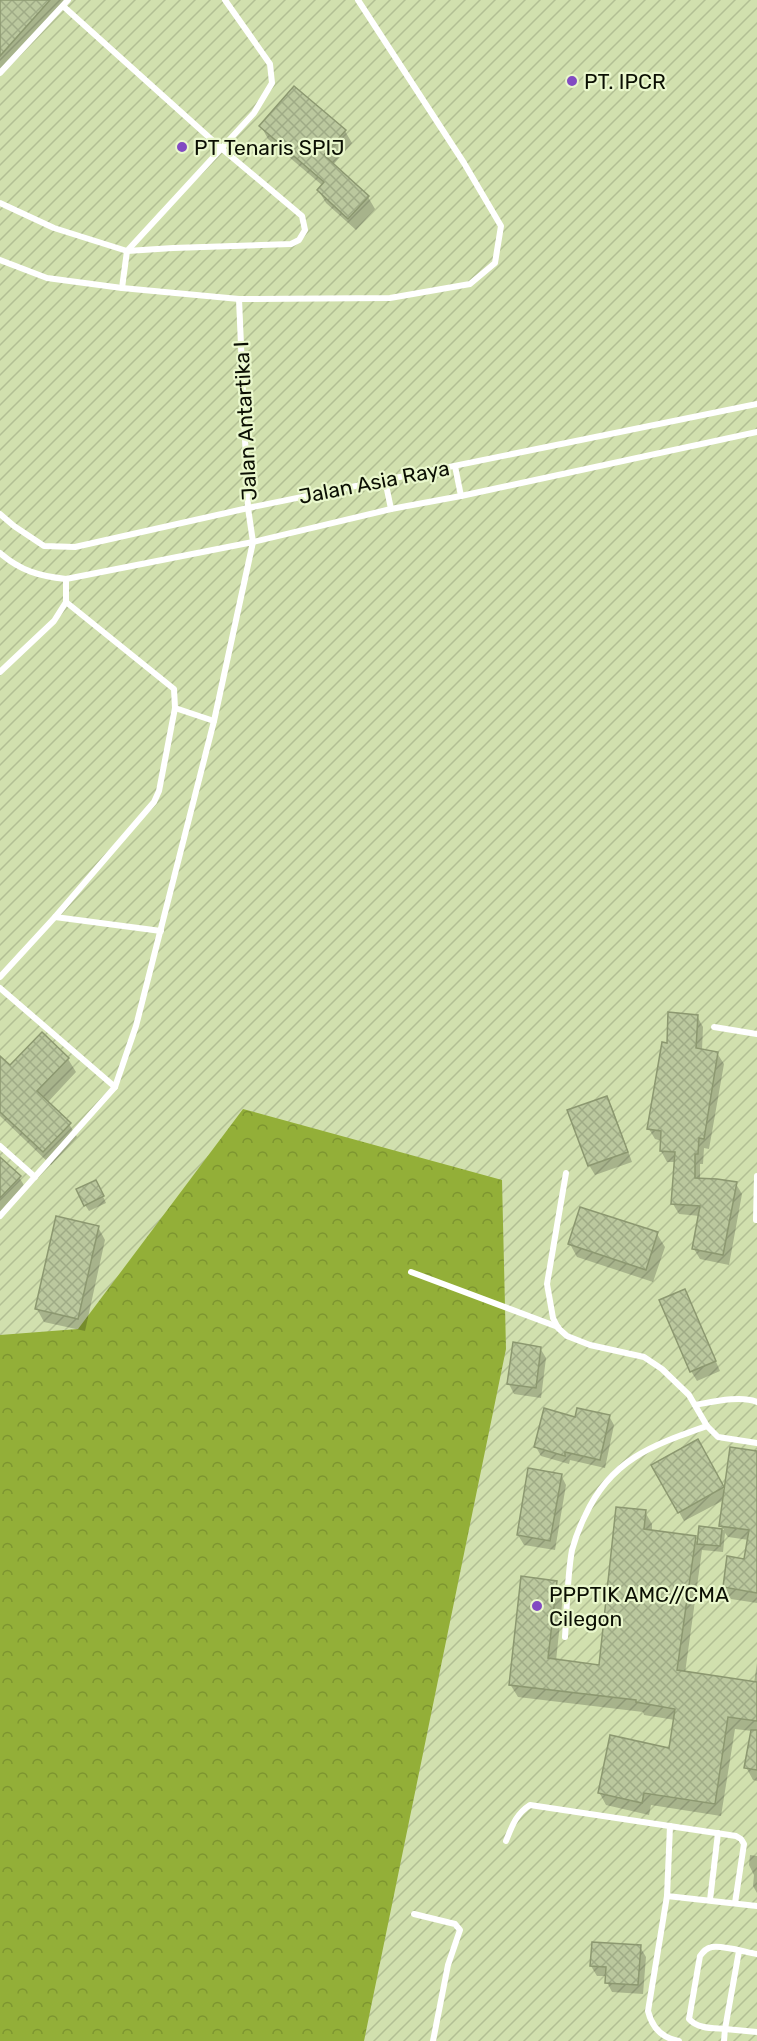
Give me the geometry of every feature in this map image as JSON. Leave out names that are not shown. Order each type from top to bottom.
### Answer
[{"type":"lane","points":[[122,288],[127,251],[254,113],[272,83],[270,64],[225,0]]},
{"type":"lane","points":[[0,260],[47,278],[239,300],[390,298],[470,284],[495,263],[501,226],[464,163],[358,0]]},
{"type":"lane","points":[[0,73],[65,3],[221,148],[302,216],[305,230],[299,240],[291,244],[127,251],[54,228],[0,203]]},
{"type":"lane","name":"Jalan Antartika I","points":[[239,300],[248,508],[254,542]]},
{"type":"lane","name":"Jalan Asia Raya","points":[[0,514],[44,546],[75,547],[248,508],[757,404]]},
{"type":"lane","name":"Jalan Asia Raya","points":[[0,553],[14,565],[40,576],[66,579],[254,542],[391,509],[757,432]]},
{"type":"lane","points":[[455,466],[461,496]]},
{"type":"lane","points":[[385,480],[391,509]]},
{"type":"lane","points":[[0,1216],[115,1087],[136,1026],[161,931],[214,721],[254,542]]},
{"type":"lane","points":[[0,672],[54,621],[66,602],[66,579]]},
{"type":"lane","points":[[0,977],[154,802],[159,791],[176,708],[174,689],[66,602]]},
{"type":"lane","points":[[176,708],[214,721]]},
{"type":"lane","points":[[55,917],[161,931]]},
{"type":"lane","points":[[0,988],[115,1087]]},
{"type":"lane","points":[[714,1027],[757,1034]]},
{"type":"lane","points":[[0,1146],[36,1177]]},
{"type":"lane","points":[[558,1328],[553,1318],[547,1284],[566,1173]]},
{"type":"lane","points":[[756,1220],[757,1179]]},
{"type":"lane","points":[[411,1272],[558,1328],[567,1336],[590,1345],[644,1358],[662,1369],[689,1395],[707,1426],[718,1437],[757,1443]]},
{"type":"lane","points":[[695,1405],[724,1400],[757,1402]]},
{"type":"lane","points":[[565,1637],[572,1549],[592,1500],[610,1477],[627,1462],[657,1443],[707,1426]]},
{"type":"lane","points":[[506,1841],[515,1820],[522,1810],[530,1805],[718,1833],[741,1839],[744,1844],[735,1903]]},
{"type":"lane","points":[[670,1826],[667,1896],[648,2011],[651,2025],[667,2039],[680,2041]]},
{"type":"lane","points":[[710,1900],[718,1833]]},
{"type":"lane","points":[[667,1896],[757,1906]]},
{"type":"lane","points":[[414,1914],[455,1924],[459,1930],[448,1965],[432,2041]]},
{"type":"lane","points":[[757,1954],[712,1947],[705,1950],[700,1956],[689,2019],[703,2027],[757,2032]]},
{"type":"lane","points":[[724,2041],[739,1951]]},
{"type":"shaded area","points":[[0,0],[757,0],[757,2041],[0,2041]]},
{"type":"green space","points":[[243,1109],[502,1180],[506,1349],[364,2041],[0,2041],[0,1335],[78,1329]]},
{"type":"building","points":[[0,0],[50,0],[0,56]]},
{"type":"building","points":[[294,86],[346,130],[324,155],[369,196],[348,219],[317,190],[324,182],[259,126]]},
{"type":"building","points":[[668,1012],[698,1015],[696,1048],[718,1052],[704,1139],[699,1138],[698,1154],[695,1154],[695,1178],[737,1182],[723,1255],[692,1249],[700,1206],[671,1204],[675,1152],[660,1151],[661,1131],[647,1129],[662,1042],[667,1043]]},
{"type":"building","points":[[42,1032],[69,1058],[37,1091],[71,1123],[43,1152],[0,1112],[0,1056],[10,1065]]},
{"type":"building","points":[[607,1096],[628,1152],[588,1166],[567,1110]]},
{"type":"building","points":[[0,1157],[21,1176],[0,1198]]},
{"type":"building","points":[[96,1180],[104,1196],[84,1206],[76,1189]]},
{"type":"building","points":[[580,1207],[658,1232],[646,1270],[568,1244]]},
{"type":"building","points":[[56,1216],[99,1226],[78,1319],[35,1309]]},
{"type":"building","points":[[685,1289],[716,1361],[690,1372],[659,1300]]},
{"type":"building","points":[[513,1342],[541,1347],[536,1388],[507,1384]]},
{"type":"building","points":[[544,1408],[575,1417],[577,1408],[610,1415],[600,1460],[565,1452],[565,1456],[534,1447]]},
{"type":"building","points":[[698,1439],[724,1487],[678,1513],[651,1465]]},
{"type":"building","points":[[730,1447],[757,1451],[757,1593],[723,1587],[727,1556],[744,1559],[749,1530],[719,1526]]},
{"type":"building","points":[[528,1468],[562,1474],[550,1541],[517,1535]]},
{"type":"building","points":[[616,1507],[646,1510],[644,1529],[696,1536],[677,1670],[757,1682],[757,1721],[728,1717],[715,1804],[644,1793],[642,1803],[598,1793],[610,1735],[669,1748],[675,1709],[636,1702],[636,1700],[509,1685],[521,1576],[557,1581],[548,1658],[599,1665]]},
{"type":"building","points":[[699,1526],[722,1529],[720,1546],[697,1544]]},
{"type":"building","points":[[751,1730],[757,1730],[757,1770],[744,1768]]},
{"type":"building","points":[[592,1942],[641,1945],[638,1985],[605,1983],[606,1967],[590,1966]]},
{"type":"place","name":"PT. IPCR","points":[[572,81]]},
{"type":"place","name":"PT Tenaris SPIJ","points":[[182,147]]},
{"type":"place","name":"PPPTIK AMC//CMA Cilegon","points":[[537,1606]]}]
